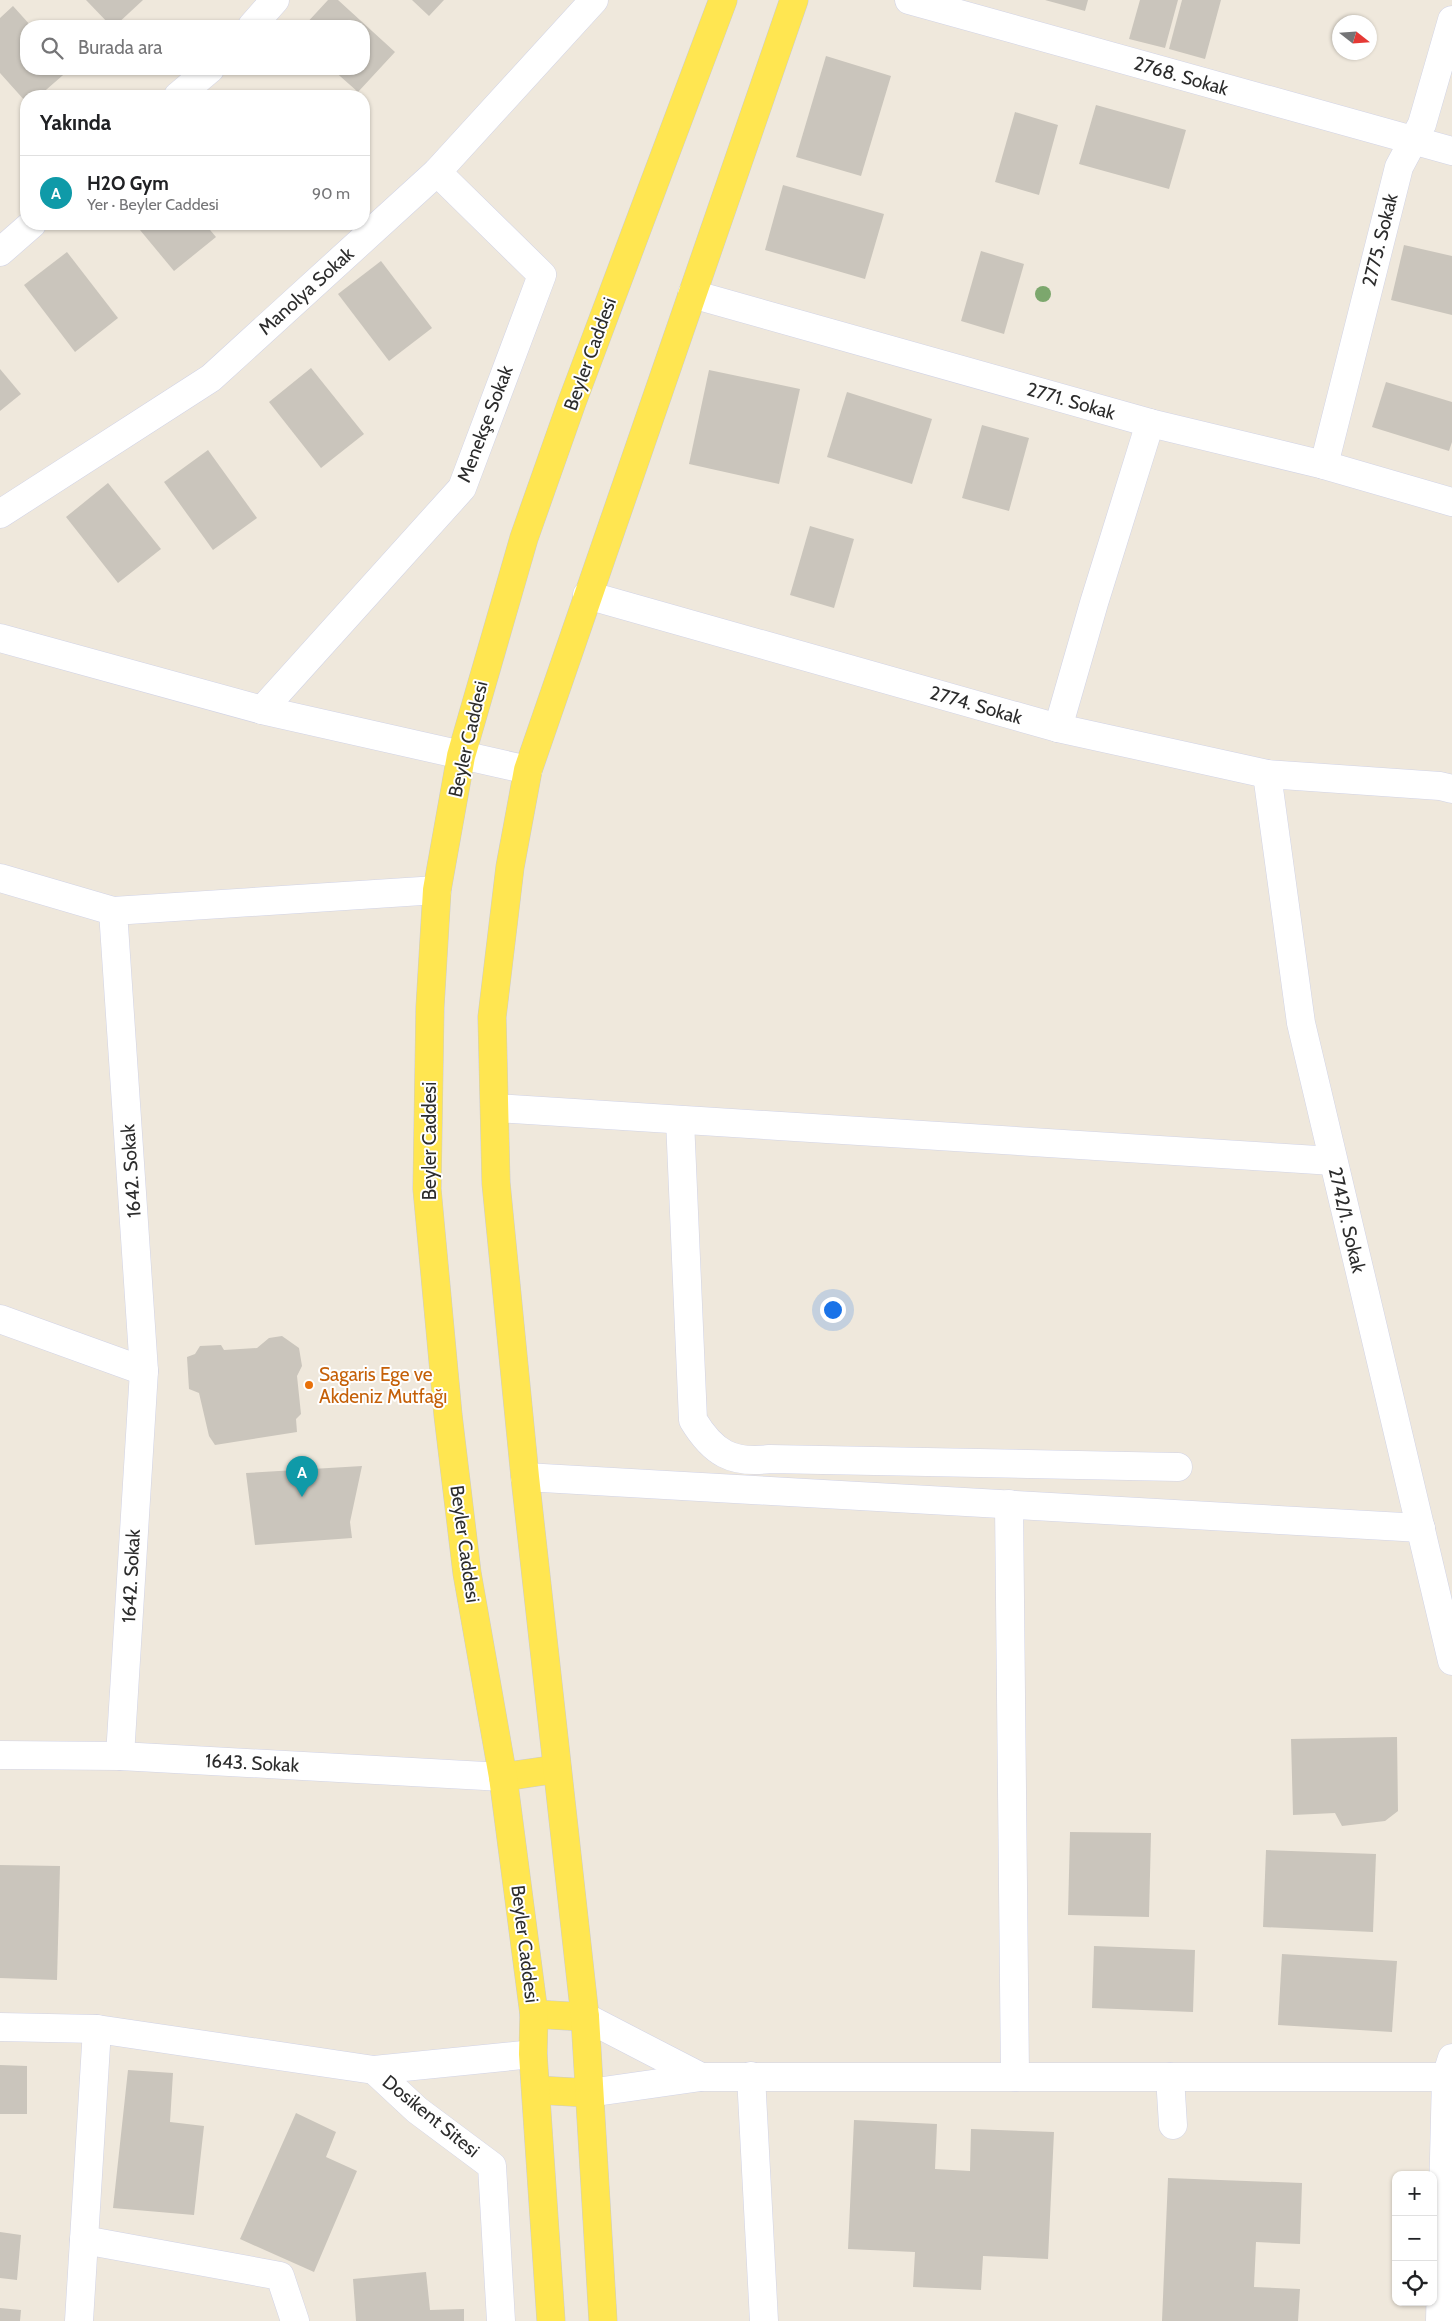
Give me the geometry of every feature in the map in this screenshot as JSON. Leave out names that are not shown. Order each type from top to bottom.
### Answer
[{"type":"main road","name":"Beyler Caddesi","points":[[550,2321],[537,2090],[533,2054],[534,2014],[503,1777],[467,1573],[448,1415],[427,1189],[430,1007],[437,890],[460,756],[485,667],[528,529],[572,402],[722,0]]},
{"type":"main road","points":[[604,2321],[585,2017],[525,1477],[496,1183],[492,1018],[510,868],[528,770],[794,0]]},
{"type":"main road","points":[[503,1777],[557,1769]]},
{"type":"main road","points":[[534,2014],[585,2017]]},
{"type":"main road","points":[[537,2090],[589,2093]]},
{"type":"street","points":[[257,20],[275,0]]},
{"type":"street","name":"Manolya Sokak","points":[[0,514],[210,378],[437,172],[594,0]]},
{"type":"street","name":"2768. Sokak","points":[[909,0],[1452,151]]},
{"type":"street","name":"2775. Sokak","points":[[1324,465],[1398,168],[1422,124],[1452,20]]},
{"type":"street","points":[[185,90],[203,75]]},
{"type":"street","name":"Menekşe Sokak","points":[[262,710],[462,488],[542,275],[437,172]]},
{"type":"street","points":[[0,252],[25,230]]},
{"type":"street","name":"2771. Sokak","points":[[692,294],[1150,423],[1324,465],[1452,502]]},
{"type":"street","points":[[1058,728],[1094,603],[1150,423]]},
{"type":"street","name":"2774. Sokak","points":[[588,595],[1058,728],[1267,774],[1440,786],[1452,789]]},
{"type":"street","points":[[0,638],[262,710],[528,770]]},
{"type":"street","name":"2742/1. Sokak","points":[[1267,774],[1301,1023],[1452,1661]]},
{"type":"street","points":[[0,878],[113,911],[437,890]]},
{"type":"street","name":"1642. Sokak","points":[[113,911],[144,1371],[120,1756]]},
{"type":"street","points":[[494,1108],[1333,1161]]},
{"type":"street","points":[[680,1120],[693,1420],[704,1437],[718,1451],[735,1459],[752,1461],[1178,1467]]},
{"type":"street","points":[[0,1319],[144,1371]]},
{"type":"street","points":[[525,1477],[1420,1528]]},
{"type":"street","points":[[1009,1504],[1015,2077]]},
{"type":"street","name":"1643. Sokak","points":[[0,1755],[120,1756],[503,1777]]},
{"type":"street","points":[[585,2017],[701,2077]]},
{"type":"street","name":"Dosikent Sitesi","points":[[0,2027],[97,2029],[374,2070],[417,2110],[492,2166],[501,2321]]},
{"type":"street","points":[[79,2321],[97,2029]]},
{"type":"street","points":[[374,2070],[533,2054]]},
{"type":"street","points":[[589,2093],[701,2077],[1170,2077],[1449,2068],[1440,2321]]},
{"type":"street","points":[[751,2076],[764,2321]]},
{"type":"street","points":[[1170,2077],[1173,2125]]},
{"type":"street","points":[[84,2240],[280,2276],[295,2321]]},
{"type":"building","points":[[86,0],[143,0],[121,20],[105,20]]},
{"type":"building","points":[[328,0],[338,0],[360,20],[310,20]]},
{"type":"building","points":[[412,0],[444,0],[429,16]]},
{"type":"building","points":[[1045,0],[1088,0],[1085,11]]},
{"type":"building","points":[[1140,0],[1178,0],[1165,48],[1129,39]]},
{"type":"building","points":[[1182,0],[1221,0],[1205,59],[1169,49]]},
{"type":"building","points":[[13,6],[26,20],[20,20],[20,75],[63,75],[46,90],[20,90],[20,95],[0,73],[0,18]]},
{"type":"building","points":[[370,29],[395,52],[360,90],[356,90],[339,75],[370,75]]},
{"type":"building","points":[[826,56],[891,76],[861,176],[796,157]]},
{"type":"building","points":[[1096,105],[1186,130],[1169,189],[1079,164]]},
{"type":"building","points":[[1015,112],[1058,125],[1039,195],[995,182]]},
{"type":"building","points":[[783,185],[884,214],[865,279],[765,250]]},
{"type":"building","points":[[140,230],[210,230],[216,237],[174,271]]},
{"type":"building","points":[[1404,245],[1452,256],[1452,315],[1391,300]]},
{"type":"building","points":[[981,251],[1024,264],[1004,334],[961,321]]},
{"type":"building","points":[[67,252],[118,318],[75,352],[24,285]]},
{"type":"building","points":[[381,261],[432,328],[389,361],[338,294]]},
{"type":"building","points":[[311,368],[364,434],[321,468],[269,402]]},
{"type":"building","points":[[0,369],[21,394],[0,411]]},
{"type":"building","points":[[709,370],[800,389],[779,484],[689,464]]},
{"type":"building","points":[[1386,382],[1452,402],[1452,442],[1449,451],[1372,427]]},
{"type":"building","points":[[847,392],[932,419],[912,484],[827,457]]},
{"type":"building","points":[[982,425],[1029,438],[1009,511],[962,498]]},
{"type":"building","points":[[208,450],[257,518],[213,550],[164,482]]},
{"type":"building","points":[[108,483],[161,549],[118,583],[66,517]]},
{"type":"building","points":[[810,526],[854,539],[834,608],[790,595]]},
{"type":"building","points":[[282,1336],[299,1348],[302,1366],[297,1376],[301,1414],[296,1419],[297,1432],[215,1445],[209,1436],[199,1393],[189,1389],[187,1357],[195,1354],[200,1346],[221,1345],[224,1350],[257,1348],[269,1338]]},
{"type":"building","points":[[362,1466],[350,1522],[352,1538],[255,1545],[246,1473]]},
{"type":"building","points":[[1397,1737],[1398,1811],[1385,1821],[1342,1826],[1335,1813],[1293,1815],[1291,1739]]},
{"type":"building","points":[[1070,1832],[1151,1833],[1149,1917],[1068,1915]]},
{"type":"building","points":[[1266,1850],[1376,1854],[1373,1932],[1263,1927]]},
{"type":"building","points":[[0,1865],[60,1866],[57,1980],[0,1978]]},
{"type":"building","points":[[1094,1946],[1195,1950],[1193,2012],[1092,2008]]},
{"type":"building","points":[[1282,1954],[1397,1961],[1392,2032],[1278,2025]]},
{"type":"building","points":[[0,2065],[27,2066],[27,2114],[0,2114]]},
{"type":"building","points":[[128,2070],[173,2073],[170,2122],[204,2126],[194,2215],[113,2208]]},
{"type":"building","points":[[296,2113],[336,2132],[326,2157],[357,2171],[314,2272],[240,2239]]},
{"type":"building","points":[[854,2120],[937,2124],[935,2169],[970,2171],[971,2129],[1054,2132],[1048,2259],[983,2256],[981,2290],[913,2287],[915,2252],[848,2249]]},
{"type":"building","points":[[1168,2178],[1302,2183],[1300,2244],[1256,2242],[1254,2287],[1300,2289],[1298,2321],[1162,2321]]},
{"type":"building","points":[[0,2232],[21,2235],[17,2280],[0,2278]]},
{"type":"building","points":[[426,2272],[430,2310],[464,2309],[464,2321],[356,2321],[353,2279]]},
{"type":"building","points":[[0,2308],[21,2310],[20,2321],[0,2321]]},
{"type":"place","name":"Sagaris Ege ve Akdeniz Mutfağı","points":[[309,1385]]},
{"type":"place","name":"H2O Gym","points":[[302,1497]]}]
